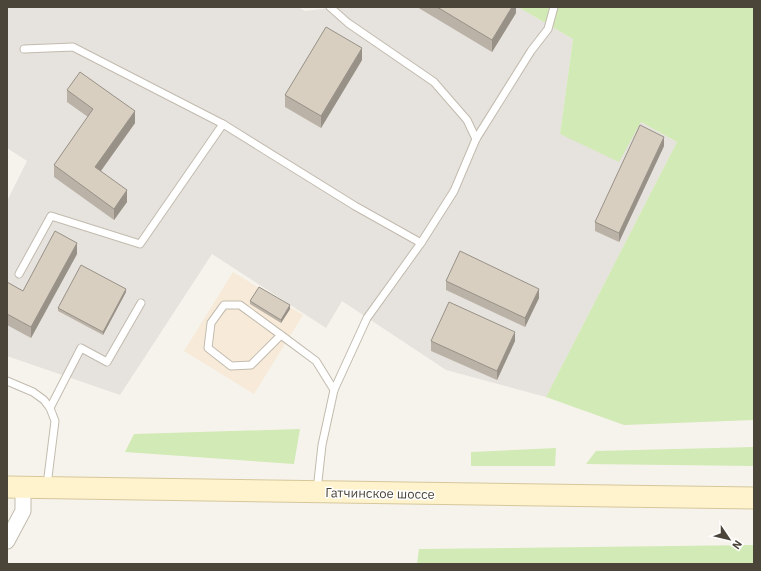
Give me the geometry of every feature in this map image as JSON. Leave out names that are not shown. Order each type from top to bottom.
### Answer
[{"type":"main road","name":"Гатчинское шоссе","points":[[15,487],[754,498]]},
{"type":"street","points":[[7,541],[23,511],[15,487]]},
{"type":"lane","points":[[330,7],[348,23],[434,82],[467,120],[476,139]]},
{"type":"lane","points":[[317,492],[322,445],[334,390],[367,318],[421,243],[454,191],[476,139],[530,52],[548,29],[554,7]]},
{"type":"lane","points":[[24,49],[73,47],[223,124],[355,206],[421,243]]},
{"type":"lane","points":[[19,274],[51,216],[140,244],[223,124]]},
{"type":"lane","points":[[50,408],[81,348],[107,362],[141,303]]},
{"type":"lane","points":[[281,335],[251,365],[231,366],[208,348],[211,323],[224,305],[240,305],[281,335],[316,362],[334,390]]},
{"type":"lane","points":[[7,381],[33,392],[44,400],[50,408],[55,421],[46,488]]},
{"type":"shaded area","points":[[7,7],[298,7],[305,11],[339,7],[518,7],[573,39],[560,134],[641,122],[677,142],[546,397],[446,370],[342,301],[326,328],[212,254],[120,395],[7,356],[7,201],[27,161],[7,148]]},
{"type":"shaded area","points":[[233,272],[303,315],[254,394],[184,351]]},
{"type":"green space","points":[[518,7],[754,7],[754,420],[624,425],[546,397],[677,142],[641,122],[619,162],[560,134],[573,39]]},
{"type":"green space","points":[[300,429],[294,464],[125,452],[134,434]]},
{"type":"green space","points":[[754,447],[754,466],[586,464],[596,451]]},
{"type":"green space","points":[[556,448],[555,466],[471,466],[471,452]]},
{"type":"green space","points":[[754,545],[754,564],[417,564],[419,549]]},
{"type":"building","points":[[437,7],[512,7],[492,40]]},
{"type":"building","points":[[326,27],[362,48],[321,116],[285,95]]},
{"type":"building","points":[[80,72],[135,111],[95,167],[127,190],[114,209],[54,165],[93,109],[67,90]]},
{"type":"building","points":[[640,125],[664,137],[619,233],[595,222]]},
{"type":"building","points":[[55,231],[77,243],[31,327],[7,314],[7,282],[23,291]]},
{"type":"building","points":[[460,251],[539,289],[525,318],[446,281]]},
{"type":"building","points":[[81,265],[126,289],[103,332],[58,308]]},
{"type":"building","points":[[259,287],[290,305],[281,320],[250,301]]},
{"type":"building","points":[[449,302],[515,332],[497,371],[431,341]]}]
